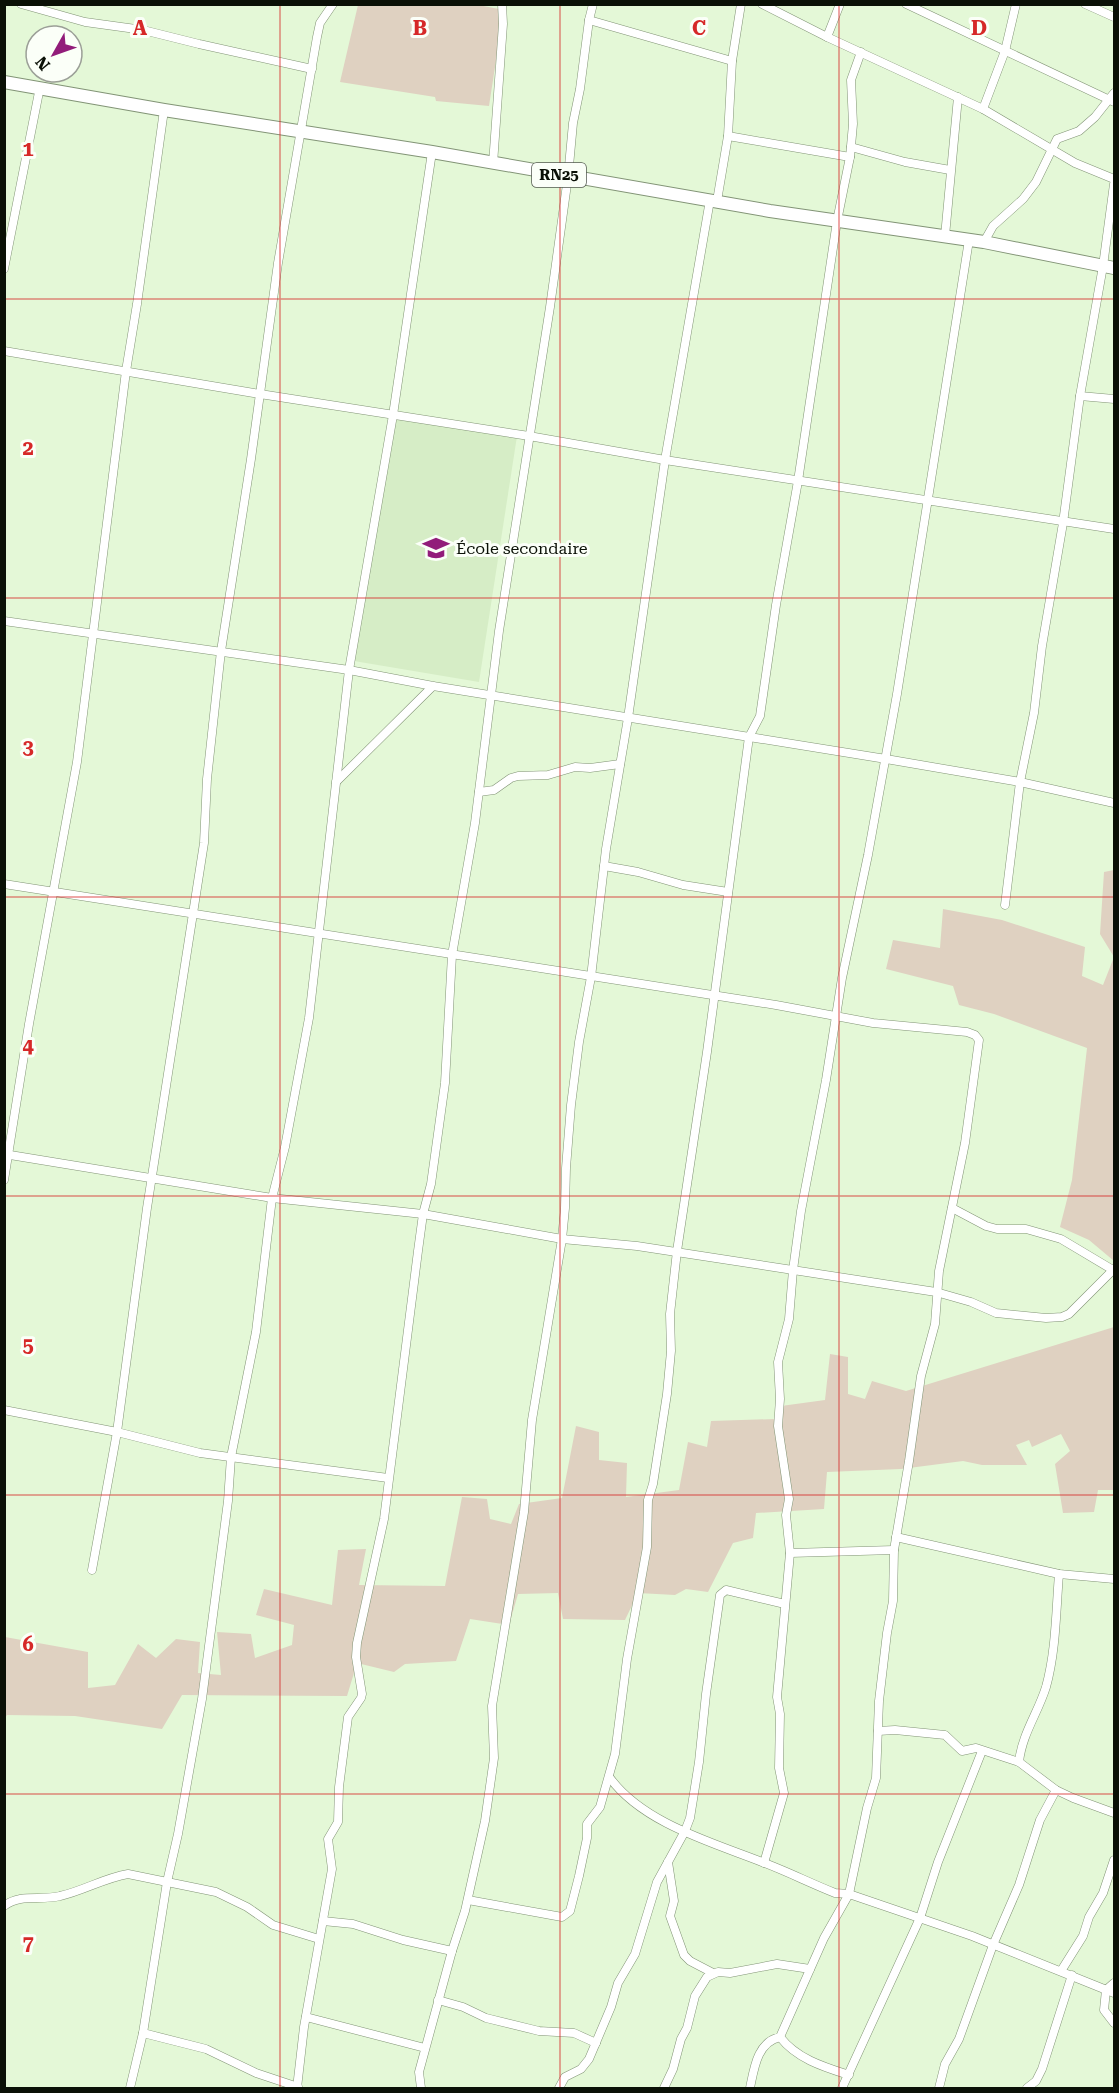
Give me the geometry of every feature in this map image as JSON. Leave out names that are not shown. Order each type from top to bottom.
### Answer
[{"type":"main road","name":"RN25","points":[[4,82],[164,110],[432,152],[713,201],[984,242],[1109,267]]},
{"type":"street","points":[[21,4],[86,22],[143,30],[312,69]]},
{"type":"street","points":[[92,1570],[117,1432],[152,1178],[204,843],[207,779],[221,651],[278,264],[320,23],[333,4]]},
{"type":"street","points":[[493,164],[503,24],[502,4]]},
{"type":"street","points":[[143,2033],[206,2049],[256,2073],[298,2088],[306,2017],[332,1869],[328,1839],[338,1822],[339,1787],[348,1717],[362,1694],[356,1658],[357,1643],[384,1519],[423,1214],[431,1184],[445,1083],[452,954],[479,792],[499,631],[568,177],[573,123],[593,4]]},
{"type":"street","points":[[421,2088],[419,2072],[468,1900],[485,1821],[494,1758],[493,1695],[524,1512],[532,1420],[562,1239],[566,1208],[566,1168],[571,1105],[579,1042],[591,977],[604,866],[665,460],[713,201],[728,136],[732,61],[741,4]]},
{"type":"street","points":[[762,4],[827,37],[983,109],[1075,163],[1114,179]]},
{"type":"street","points":[[827,37],[840,4]]},
{"type":"street","points":[[906,4],[1005,51],[1113,98],[1079,131],[1059,137],[1051,148],[1036,182],[1023,199],[993,226],[984,242]]},
{"type":"street","points":[[983,109],[1005,51],[1016,4]]},
{"type":"street","points":[[1085,4],[1114,17]]},
{"type":"street","points":[[589,20],[732,61]]},
{"type":"street","points":[[468,1900],[528,1912],[562,1917],[567,1915],[579,1876],[587,1838],[587,1824],[600,1807],[610,1778],[627,1659],[647,1547],[648,1500],[653,1484],[667,1394],[671,1351],[670,1322],[677,1251],[749,737],[760,716],[837,220],[850,157],[853,124],[850,80],[861,52]]},
{"type":"street","points":[[4,269],[40,87]]},
{"type":"street","points":[[945,236],[958,97]]},
{"type":"street","points":[[4,1180],[6,1155],[77,762],[126,371],[164,110]]},
{"type":"street","points":[[728,136],[850,157]]},
{"type":"street","points":[[851,147],[905,162],[950,170]]},
{"type":"street","points":[[130,2088],[143,2033],[167,1882],[178,1834],[207,1666],[211,1619],[228,1501],[231,1457],[256,1332],[272,1198],[285,1148],[309,1018],[349,670],[393,416],[432,152]]},
{"type":"street","points":[[1005,905],[1020,782],[1034,713],[1080,396],[1109,267],[1114,184]]},
{"type":"street","points":[[764,1863],[784,1793],[779,1768],[780,1714],[777,1697],[790,1554],[786,1515],[789,1499],[778,1426],[780,1399],[778,1362],[789,1319],[801,1211],[850,933],[868,855],[886,759],[969,240]]},
{"type":"street","points":[[4,351],[665,460],[1114,530]]},
{"type":"street","points":[[1080,396],[1114,399]]},
{"type":"street","points":[[4,621],[349,670],[433,686],[1020,782],[1114,803]]},
{"type":"street","points":[[336,782],[433,686]]},
{"type":"street","points":[[479,792],[494,790],[518,776],[548,776],[575,767],[590,768],[620,764]]},
{"type":"street","points":[[604,866],[638,872],[683,885],[728,892]]},
{"type":"street","points":[[4,884],[837,1015],[884,1025],[967,1032],[975,1035],[979,1040],[965,1143],[942,1251],[936,1292],[935,1324],[921,1376],[894,1550],[893,1600],[887,1633],[876,1778],[867,1808],[849,1894],[824,1938],[780,2037],[768,2041],[764,2047],[754,2068],[750,2088]]},
{"type":"street","points":[[6,1155],[272,1198],[423,1214],[562,1239],[677,1251],[936,1292],[996,1312],[1055,1318],[1068,1314],[1114,1269],[1068,1241],[1026,1229],[986,1227],[952,1208]]},
{"type":"street","points":[[4,1410],[117,1432],[200,1453],[388,1478]]},
{"type":"street","points":[[896,1537],[1059,1574],[1114,1579]]},
{"type":"street","points":[[790,1554],[894,1550]]},
{"type":"street","points":[[1019,1762],[1023,1740],[1046,1687],[1052,1659],[1059,1574]]},
{"type":"street","points":[[559,2088],[566,2077],[581,2069],[589,2059],[611,2007],[618,1983],[635,1954],[651,1896],[685,1831],[694,1802],[720,1595],[726,1590],[785,1605]]},
{"type":"street","points":[[878,1731],[895,1730],[945,1735],[962,1751],[976,1748],[1019,1762],[1056,1790],[1114,1813]]},
{"type":"street","points":[[842,2088],[920,1918],[938,1862],[982,1751]]},
{"type":"street","points":[[610,1778],[621,1792],[646,1812],[685,1831],[835,1893],[849,1894],[920,1918],[1114,1993]]},
{"type":"street","points":[[939,2088],[945,2064],[959,2039],[993,1945],[1019,1885],[1040,1820],[1056,1790]]},
{"type":"street","points":[[603,1797],[621,1792]]},
{"type":"street","points":[[1061,1971],[1083,1936],[1089,1917],[1103,1893],[1114,1860]]},
{"type":"street","points":[[668,1862],[674,1901],[670,1916],[684,1955],[690,1961],[713,1972],[730,1973],[777,1964],[810,1969]]},
{"type":"street","points":[[4,1906],[21,1898],[59,1896],[128,1874],[216,1892],[247,1907],[273,1924],[319,1939]]},
{"type":"street","points":[[323,1921],[353,1924],[404,1940],[452,1951]]},
{"type":"street","points":[[664,2088],[687,2028],[695,1996],[702,1982],[713,1972]]},
{"type":"street","points":[[1027,2088],[1036,2081],[1042,2069],[1072,1975]]},
{"type":"street","points":[[1114,1983],[1106,1990],[1104,2010],[1114,2023]]},
{"type":"street","points":[[438,2000],[463,2007],[486,2018],[539,2031],[574,2033],[596,2043]]},
{"type":"street","points":[[306,2017],[425,2048]]},
{"type":"street","points":[[780,2037],[794,2052],[821,2067],[849,2075]]},
{"type":"shaded area","points":[[473,4],[499,9],[501,28],[489,106],[436,101],[435,97],[340,82],[358,5]]},
{"type":"shaded area","name":"École secondaire","points":[[393,416],[517,436],[479,682],[354,661]]},
{"type":"shaded area","points":[[1114,870],[1114,957],[1100,934],[1104,872]]},
{"type":"shaded area","points":[[943,909],[1002,920],[1085,947],[1082,976],[1103,985],[1114,957],[1114,1261],[1089,1240],[1060,1227],[1072,1180],[1087,1048],[994,1014],[959,1005],[953,986],[886,969],[893,940],[940,948]]},
{"type":"shaded area","points":[[1114,1327],[1114,1490],[1098,1490],[1094,1512],[1063,1513],[1055,1464],[1070,1451],[1061,1434],[1032,1447],[1029,1440],[1016,1445],[1027,1465],[982,1465],[963,1461],[901,1469],[827,1472],[824,1509],[756,1513],[753,1538],[733,1543],[708,1592],[686,1589],[675,1595],[638,1593],[625,1620],[563,1619],[558,1593],[518,1594],[509,1625],[470,1619],[456,1661],[405,1664],[394,1672],[357,1663],[347,1696],[182,1695],[162,1729],[75,1716],[7,1715],[5,1718],[5,1637],[88,1652],[88,1688],[115,1685],[138,1644],[156,1658],[176,1639],[200,1642],[198,1673],[221,1675],[217,1632],[251,1634],[255,1658],[292,1645],[294,1625],[256,1615],[264,1589],[332,1605],[338,1550],[366,1549],[359,1585],[445,1586],[462,1497],[487,1499],[490,1519],[511,1524],[519,1504],[562,1498],[576,1426],[599,1432],[599,1460],[627,1463],[626,1497],[679,1490],[688,1442],[707,1447],[711,1421],[776,1419],[781,1406],[825,1400],[830,1354],[848,1357],[848,1394],[865,1399],[872,1381],[906,1391]]},
{"type":"place","name":"École secondaire","points":[[436,548]]}]
